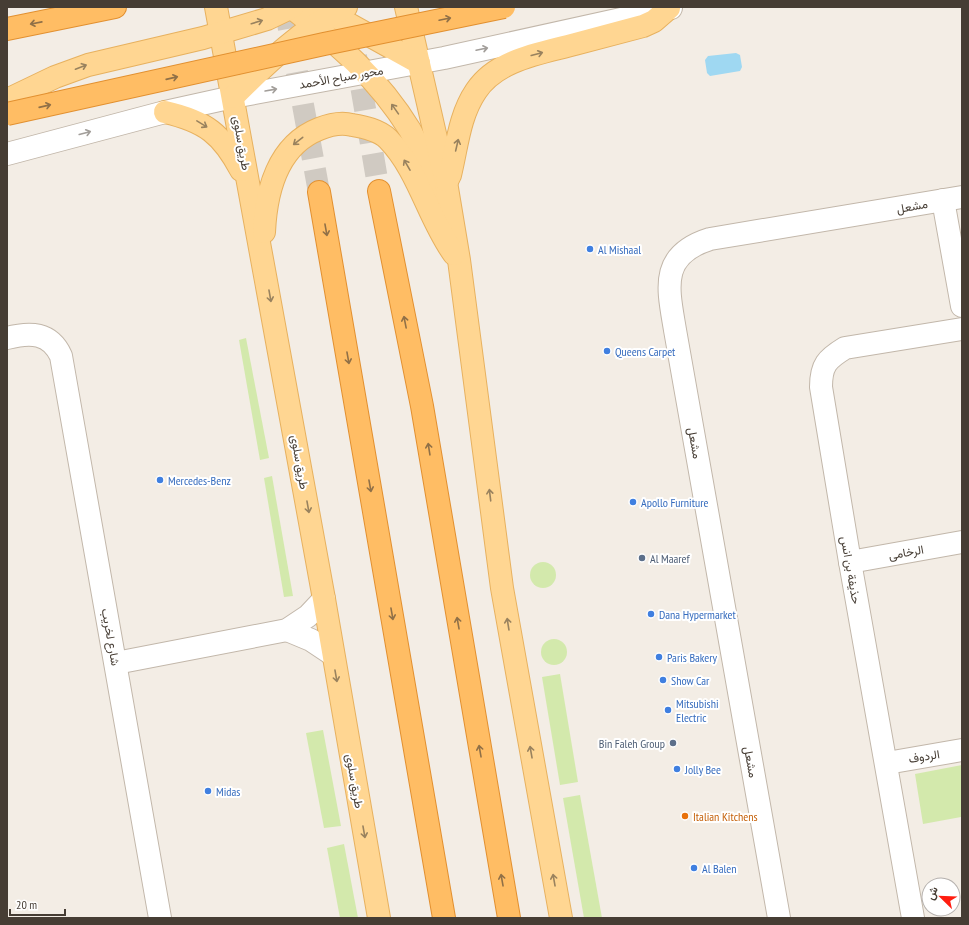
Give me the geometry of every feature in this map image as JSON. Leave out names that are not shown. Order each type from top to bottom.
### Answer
[{"type":"highway","points":[[7,29],[115,7]]},
{"type":"highway","points":[[7,114],[324,44],[504,7]]},
{"type":"highway","points":[[379,191],[422,406],[509,918]]},
{"type":"highway","points":[[319,192],[444,918]]},
{"type":"main road","name":"طريق سلوى","points":[[216,7],[324,598],[332,654],[379,918]]},
{"type":"main road","points":[[7,100],[55,77],[88,64],[221,32],[267,19],[291,7],[327,13],[419,63]]},
{"type":"main road","points":[[406,7],[446,182],[459,260],[503,596],[561,918]]},
{"type":"main road","points":[[446,182],[450,175],[461,127],[467,109],[476,90],[490,77],[506,65],[528,56],[643,26],[654,21],[673,8]]},
{"type":"main road","points":[[327,13],[410,131],[422,155],[459,260]]},
{"type":"main road","points":[[233,97],[327,13]]},
{"type":"main road","points":[[165,112],[196,120],[216,133],[234,156],[249,184]]},
{"type":"main road","points":[[263,258],[264,217],[273,178],[281,160],[292,145],[308,133],[328,125],[348,124],[367,127],[386,137],[399,151],[414,177],[434,222],[459,260]]},
{"type":"street","name":"محور صباح الأحمد","points":[[7,154],[165,112],[233,97],[419,63],[673,8]]},
{"type":"street","points":[[953,199],[962,306]]},
{"type":"street","name":"مشعل","points":[[778,918],[673,317],[668,287],[669,277],[672,265],[689,247],[710,239],[953,199]]},
{"type":"street","name":"حذيفة بن انس","points":[[913,918],[887,763],[850,562],[821,387],[821,373],[832,355],[845,348],[962,330]]},
{"type":"street","name":"شارع لخريب","points":[[7,338],[28,334],[38,335],[46,338],[56,347],[61,356],[160,918]]},
{"type":"street","name":"الرخامى","points":[[850,562],[962,542]]},
{"type":"street","points":[[116,663],[287,630],[308,616],[324,598]]},
{"type":"street","points":[[287,630],[311,640],[332,654]]},
{"type":"street","name":"الردوف","points":[[887,763],[962,750]]},
{"type":"green space","points":[[246,338],[269,458],[260,460],[239,340]]},
{"type":"green space","points":[[272,476],[293,596],[284,597],[264,478]]},
{"type":"green space","points":[[543,562],[552,566],[556,575],[552,584],[543,588],[534,584],[530,575],[534,566]]},
{"type":"green space","points":[[554,639],[563,643],[567,652],[563,661],[554,665],[545,661],[541,652],[545,643]]},
{"type":"green space","points":[[560,674],[578,782],[560,785],[542,677]]},
{"type":"green space","points":[[323,730],[341,826],[324,828],[306,733]]},
{"type":"green space","points":[[962,765],[962,823],[961,817],[923,824],[915,774]]},
{"type":"green space","points":[[580,795],[602,918],[584,918],[563,798]]},
{"type":"green space","points":[[344,844],[358,918],[340,918],[327,848]]},
{"type":"water","points":[[736,53],[740,55],[742,67],[740,71],[710,76],[707,73],[705,60],[708,56]]},
{"type":"tunnel","points":[[285,7],[319,192]]},
{"type":"tunnel","points":[[356,56],[379,191]]},
{"type":"place","name":"Al Mishaal","points":[[590,249]]},
{"type":"place","name":"Queens Carpet","points":[[607,351]]},
{"type":"place","name":"Mercedes-Benz","points":[[160,480]]},
{"type":"place","name":"Apollo Furniture","points":[[633,502]]},
{"type":"place","name":"Al Maaref","points":[[642,558]]},
{"type":"place","name":"Dana Hypermarket","points":[[651,614]]},
{"type":"place","name":"Paris Bakery","points":[[659,657]]},
{"type":"place","name":"Show Car","points":[[663,680]]},
{"type":"place","name":"Mitsubishi Electric","points":[[668,710]]},
{"type":"place","name":"Bin Faleh Group","points":[[673,743]]},
{"type":"place","name":"Jolly Bee","points":[[677,769]]},
{"type":"place","name":"Midas","points":[[208,791]]},
{"type":"place","name":"Italian Kitchens","points":[[685,816]]},
{"type":"place","name":"Al Balen","points":[[694,868]]}]
